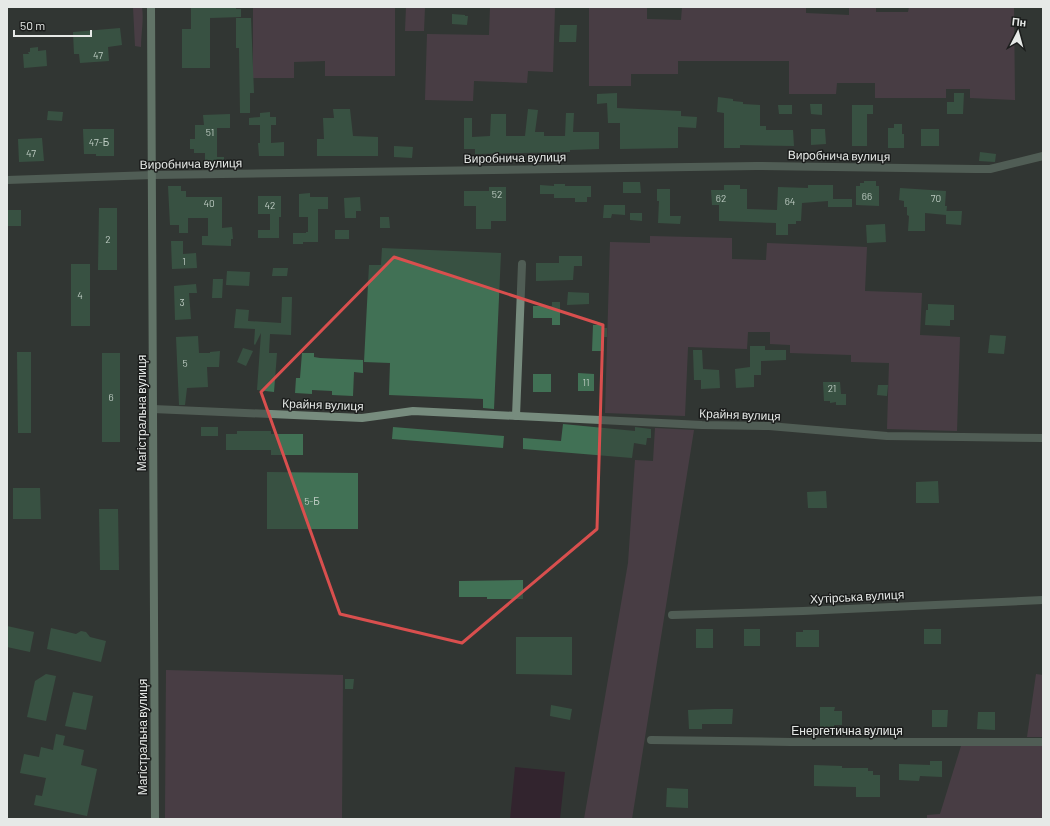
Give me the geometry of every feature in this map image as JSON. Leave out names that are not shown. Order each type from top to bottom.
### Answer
[{"type":"street","name":"Магістральна вулиця","points":[[152,7],[154,819]]},
{"type":"street","name":"Виробнича вулиця","points":[[7,180],[153,175],[756,166],[990,169],[1043,156]]},
{"type":"street","points":[[516,416],[522,264]]},
{"type":"street","name":"Крайня вулиця","points":[[153,409],[362,418],[413,411],[702,425],[769,426],[887,436],[1043,438]]},
{"type":"street","name":"Хутірська вулиця","points":[[672,615],[1043,600]]},
{"type":"street","name":"Енергетична вулиця","points":[[651,740],[790,742],[1043,742]]},
{"type":"highlighted area","points":[[394,257],[603,325],[597,529],[462,643],[340,614],[261,392]]},
{"type":"shaded area","points":[[133,7],[142,7],[143,17],[141,47],[135,46]]},
{"type":"shaded area","points":[[253,7],[395,7],[395,76],[325,76],[325,61],[294,62],[294,78],[253,78]]},
{"type":"shaded area","points":[[406,7],[425,7],[424,31],[405,31]]},
{"type":"shaded area","points":[[490,7],[555,7],[553,72],[528,71],[527,83],[474,81],[473,101],[425,100],[427,34],[489,35]]},
{"type":"shaded area","points":[[589,7],[647,7],[647,19],[681,20],[682,7],[806,7],[806,13],[849,15],[849,7],[876,7],[876,12],[908,12],[909,7],[1014,7],[1015,100],[970,98],[970,89],[946,89],[946,98],[875,98],[875,83],[837,83],[836,94],[789,94],[789,61],[678,61],[678,74],[631,74],[631,86],[589,86]]},
{"type":"shaded area","points":[[650,236],[732,238],[732,259],[766,260],[767,243],[867,247],[865,291],[922,293],[920,335],[960,337],[957,431],[887,429],[889,363],[851,362],[851,355],[790,353],[790,345],[770,344],[770,332],[748,332],[747,349],[688,347],[685,416],[605,413],[610,242],[650,243]]},
{"type":"shaded area","points":[[655,428],[694,430],[632,819],[584,819],[628,563],[635,460],[653,461]]},
{"type":"shaded area","points":[[166,670],[343,675],[342,819],[165,819]]},
{"type":"shaded area","points":[[1036,674],[1043,675],[1043,737],[1027,737]]},
{"type":"shaded area","points":[[961,746],[1043,746],[1043,819],[927,819],[927,815],[940,814]]},
{"type":"shaded area","points":[[515,767],[565,772],[560,819],[510,819]]},
{"type":"building","points":[[191,7],[236,7],[236,9],[241,9],[241,17],[210,18],[210,68],[182,68],[182,29],[191,29]]},
{"type":"building","points":[[452,14],[468,16],[467,25],[452,24]]},
{"type":"building","points":[[236,18],[251,18],[254,93],[250,93],[250,113],[240,113],[239,48],[236,48]]},
{"type":"building","points":[[560,25],[577,25],[576,42],[559,42]]},
{"type":"building","points":[[120,28],[122,45],[108,47],[109,61],[80,63],[79,54],[74,54],[73,32]]},
{"type":"building","points":[[38,47],[38,51],[46,50],[47,66],[24,68],[23,54],[29,54],[28,52],[30,52],[30,48]]},
{"type":"building","points":[[617,93],[617,108],[681,111],[681,116],[697,117],[696,128],[678,127],[678,148],[620,149],[620,123],[608,123],[607,103],[597,104],[597,94]]},
{"type":"building","points":[[954,93],[964,93],[963,114],[947,114],[947,102],[954,102]]},
{"type":"building","points":[[718,97],[733,99],[733,101],[743,102],[743,104],[760,105],[760,126],[766,126],[766,130],[793,130],[794,146],[740,145],[740,148],[724,148],[724,113],[717,112]]},
{"type":"building","points":[[810,104],[822,104],[822,115],[811,114]]},
{"type":"building","points":[[778,105],[792,105],[792,114],[779,114]]},
{"type":"building","points":[[852,105],[873,105],[873,114],[867,114],[867,146],[852,146]]},
{"type":"building","points":[[333,109],[350,109],[353,136],[378,137],[378,156],[317,156],[317,139],[324,139],[323,118],[334,118]]},
{"type":"building","points":[[528,109],[538,110],[535,132],[544,132],[544,136],[565,136],[566,113],[574,113],[573,132],[599,132],[599,149],[570,150],[570,152],[475,154],[475,149],[464,149],[464,118],[472,118],[472,137],[490,136],[491,114],[506,114],[506,136],[525,136]]},
{"type":"building","points":[[48,111],[63,112],[62,121],[47,120]]},
{"type":"building","points":[[270,112],[270,117],[276,117],[276,125],[271,125],[271,143],[284,142],[284,156],[259,156],[258,143],[260,143],[260,125],[249,125],[249,118],[260,117],[260,113]]},
{"type":"building","points":[[230,114],[230,128],[217,128],[217,157],[224,157],[224,165],[205,165],[205,153],[194,153],[194,149],[190,149],[190,139],[195,139],[195,125],[204,125],[203,115]]},
{"type":"building","points":[[894,124],[902,124],[904,148],[888,148],[888,128],[894,128]]},
{"type":"building","points":[[83,129],[114,129],[114,156],[84,154]]},
{"type":"building","points":[[811,129],[825,129],[826,144],[811,145]]},
{"type":"building","points":[[921,129],[939,129],[939,146],[921,146]]},
{"type":"building","points":[[42,138],[44,161],[19,162],[18,139]]},
{"type":"building","points":[[394,146],[413,147],[412,158],[394,157]]},
{"type":"building","points":[[980,152],[996,154],[995,162],[979,161]]},
{"type":"building","points":[[864,181],[876,181],[876,186],[879,186],[879,206],[856,205],[856,186],[860,186],[860,183],[864,183]]},
{"type":"building","points":[[623,182],[640,182],[641,193],[623,193]]},
{"type":"building","points":[[554,184],[565,184],[565,186],[591,186],[591,197],[587,197],[587,202],[575,202],[575,198],[554,198],[554,194],[540,194],[540,185],[554,186]]},
{"type":"building","points":[[724,185],[740,185],[740,189],[747,189],[747,209],[777,210],[778,187],[808,188],[808,185],[833,185],[833,199],[852,199],[852,207],[828,207],[828,201],[802,203],[801,221],[796,221],[796,224],[788,224],[788,235],[776,235],[776,223],[719,221],[719,205],[712,205],[711,190],[724,190]]},
{"type":"building","points":[[168,186],[181,186],[181,191],[186,191],[186,197],[222,197],[222,228],[232,227],[233,239],[231,239],[231,246],[202,245],[202,236],[208,236],[208,218],[188,218],[188,233],[179,233],[179,225],[170,225]]},
{"type":"building","points":[[489,187],[506,187],[506,221],[491,221],[491,229],[476,229],[476,206],[464,206],[464,191],[489,191]]},
{"type":"building","points":[[900,188],[946,191],[946,215],[925,213],[925,231],[908,231],[909,216],[907,215],[907,207],[904,207],[904,201],[899,200]]},
{"type":"building","points":[[657,189],[670,189],[670,216],[681,216],[680,224],[658,223],[659,201],[657,201]]},
{"type":"building","points":[[310,193],[310,197],[328,197],[328,209],[318,209],[318,242],[293,244],[293,233],[308,232],[308,217],[299,217],[299,194]]},
{"type":"building","points":[[258,196],[281,196],[279,238],[258,238],[258,230],[270,230],[270,214],[258,214]]},
{"type":"building","points":[[360,197],[361,211],[356,211],[356,218],[345,218],[344,198]]},
{"type":"building","points":[[604,205],[625,205],[625,215],[612,214],[611,218],[603,218]]},
{"type":"building","points":[[99,208],[117,208],[117,270],[98,270]]},
{"type":"building","points":[[7,210],[21,210],[21,226],[7,226]]},
{"type":"building","points":[[946,211],[962,211],[961,225],[946,224]]},
{"type":"building","points":[[630,213],[642,213],[642,221],[630,220]]},
{"type":"building","points":[[380,217],[389,217],[390,228],[380,228]]},
{"type":"building","points":[[885,224],[886,242],[867,243],[866,225]]},
{"type":"building","points":[[335,230],[349,230],[349,239],[335,239]]},
{"type":"building","points":[[171,241],[183,241],[183,254],[196,253],[197,268],[172,269]]},
{"type":"building","points":[[382,248],[501,253],[494,409],[483,408],[483,399],[389,395],[390,363],[364,362],[369,265],[381,265]]},
{"type":"building","points":[[559,256],[582,256],[582,266],[574,266],[573,280],[536,281],[536,263],[559,263]]},
{"type":"building","points":[[71,264],[90,264],[90,326],[71,326]]},
{"type":"building","points":[[273,268],[288,268],[287,276],[272,276]]},
{"type":"building","points":[[227,271],[250,272],[249,286],[226,285]]},
{"type":"building","points":[[213,279],[223,279],[222,298],[212,298]]},
{"type":"building","points":[[196,284],[197,293],[189,293],[191,319],[175,320],[174,286]]},
{"type":"building","points":[[568,292],[589,293],[589,304],[567,305]]},
{"type":"building","points":[[282,297],[292,297],[291,335],[270,334],[269,353],[277,353],[274,392],[257,390],[261,333],[255,345],[255,329],[234,328],[236,309],[249,310],[248,321],[281,323]]},
{"type":"building","points":[[552,302],[560,302],[560,325],[552,325],[552,318],[533,318],[533,306],[552,306]]},
{"type":"building","points":[[928,304],[954,305],[954,320],[950,320],[950,326],[925,325]]},
{"type":"building","points":[[593,325],[602,325],[602,328],[607,328],[607,337],[604,337],[604,351],[592,351]]},
{"type":"building","points":[[990,335],[1006,336],[1004,354],[988,353]]},
{"type":"building","points":[[198,336],[199,353],[220,351],[219,367],[207,367],[208,387],[187,388],[185,405],[179,405],[176,337]]},
{"type":"building","points":[[750,346],[765,346],[765,350],[786,350],[786,360],[761,361],[761,375],[754,375],[754,387],[736,388],[735,369],[750,367]]},
{"type":"building","points":[[243,348],[253,351],[246,366],[237,362]]},
{"type":"building","points":[[693,350],[702,350],[703,369],[719,370],[720,388],[701,389],[701,380],[694,380]]},
{"type":"building","points":[[17,352],[31,352],[31,433],[18,433]]},
{"type":"building","points":[[102,353],[120,353],[120,442],[102,442]]},
{"type":"building","points":[[302,353],[314,353],[314,357],[320,358],[363,360],[363,373],[354,372],[353,396],[332,395],[332,391],[312,390],[312,394],[295,393],[296,378],[300,378]]},
{"type":"building","points":[[578,373],[594,374],[594,391],[578,391]]},
{"type":"building","points":[[533,374],[551,374],[551,392],[533,392]]},
{"type":"building","points":[[823,382],[840,382],[841,394],[846,394],[846,405],[836,405],[836,402],[830,403],[830,401],[824,401]]},
{"type":"building","points":[[878,385],[888,385],[887,396],[877,395]]},
{"type":"building","points":[[563,424],[635,431],[635,427],[651,429],[651,438],[647,438],[646,445],[634,443],[632,458],[523,449],[523,438],[561,441]]},
{"type":"building","points":[[201,427],[218,427],[218,436],[201,436]]},
{"type":"building","points":[[393,427],[504,436],[503,448],[392,439]]},
{"type":"building","points":[[237,431],[271,431],[271,434],[303,434],[303,455],[271,455],[271,450],[226,450],[226,434],[237,434]]},
{"type":"building","points":[[267,472],[358,473],[358,529],[267,529]]},
{"type":"building","points":[[938,481],[939,503],[916,503],[916,482]]},
{"type":"building","points":[[13,488],[40,488],[41,519],[13,519]]},
{"type":"building","points":[[826,491],[827,508],[808,508],[807,492]]},
{"type":"building","points":[[99,509],[118,509],[119,570],[100,570]]},
{"type":"building","points":[[523,580],[523,599],[459,597],[459,581]]},
{"type":"building","points":[[7,626],[34,632],[30,652],[7,647]]},
{"type":"building","points":[[51,628],[76,634],[81,631],[86,632],[90,637],[106,641],[101,662],[47,649]]},
{"type":"building","points":[[696,629],[713,629],[713,648],[696,648]]},
{"type":"building","points":[[744,629],[760,629],[760,646],[744,646]]},
{"type":"building","points":[[924,629],[941,629],[941,644],[924,644]]},
{"type":"building","points":[[803,630],[819,630],[819,647],[796,647],[796,632],[803,632]]},
{"type":"building","points":[[516,637],[572,637],[572,675],[516,674]]},
{"type":"building","points":[[46,674],[56,676],[46,721],[27,717],[35,681]]},
{"type":"building","points":[[345,679],[354,679],[353,689],[345,689]]},
{"type":"building","points":[[73,692],[93,696],[86,730],[65,726]]},
{"type":"building","points":[[551,705],[572,709],[570,720],[550,716]]},
{"type":"building","points":[[820,707],[835,707],[834,711],[842,711],[842,725],[834,725],[834,729],[820,728]]},
{"type":"building","points":[[733,709],[732,724],[702,724],[702,729],[689,729],[688,710]]},
{"type":"building","points":[[932,710],[948,710],[947,727],[932,727]]},
{"type":"building","points":[[978,712],[995,712],[995,730],[977,729]]},
{"type":"building","points":[[56,734],[65,736],[63,745],[84,750],[81,765],[97,769],[87,816],[34,805],[36,795],[42,796],[46,778],[20,773],[24,754],[39,757],[41,747],[53,750]]},
{"type":"building","points":[[930,761],[942,761],[942,777],[920,776],[919,781],[899,780],[899,764],[930,765]]},
{"type":"building","points":[[814,765],[842,766],[842,768],[868,768],[868,771],[873,771],[873,775],[880,775],[880,797],[856,797],[856,787],[814,786]]},
{"type":"building","points":[[667,788],[688,789],[688,808],[666,807]]}]
